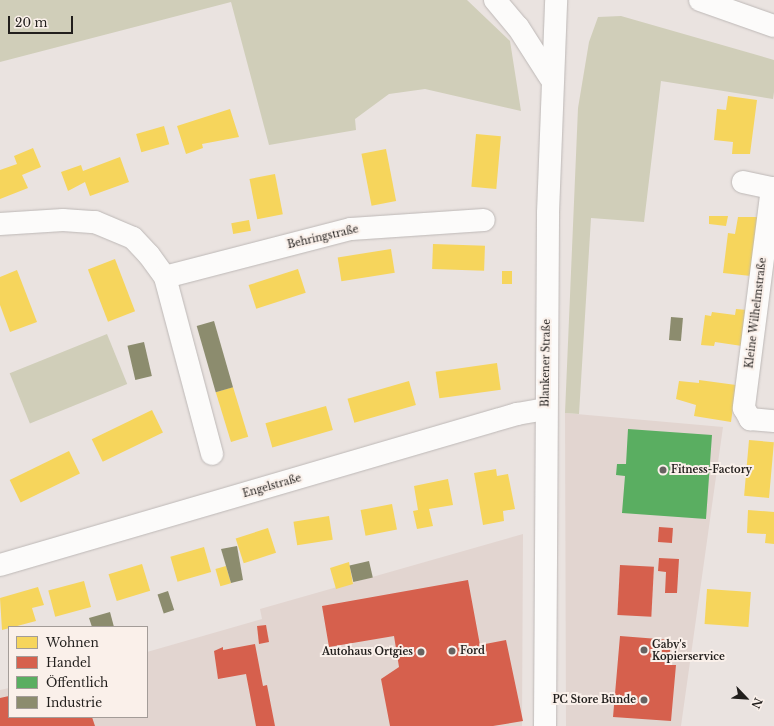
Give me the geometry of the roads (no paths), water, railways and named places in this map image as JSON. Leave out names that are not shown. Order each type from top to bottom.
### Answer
[{"type":"street","points":[[495,0],[518,27],[550,77]]},
{"type":"street","name":"Blankener Straße","points":[[545,726],[546,409],[550,77],[556,0]]},
{"type":"street","points":[[700,0],[774,26]]},
{"type":"street","name":"Kleine Wilhelmstraße","points":[[743,182],[772,188],[744,408],[750,419],[774,421]]},
{"type":"street","points":[[0,224],[63,220],[116,228],[133,238],[166,277],[212,454]]},
{"type":"street","name":"Behringstraße","points":[[166,277],[351,229],[484,220]]},
{"type":"street","name":"Engelstraße","points":[[0,566],[517,414],[546,409]]},
{"type":"place","name":"Fitness-Factory","points":[[663,470]]},
{"type":"place","name":"Gaby's Kopierservice","points":[[644,650]]},
{"type":"place","name":"Ford","points":[[452,651]]},
{"type":"place","name":"Autohaus Ortgies","points":[[421,652]]},
{"type":"place","name":"PC Store Bünde","points":[[644,700]]}]
